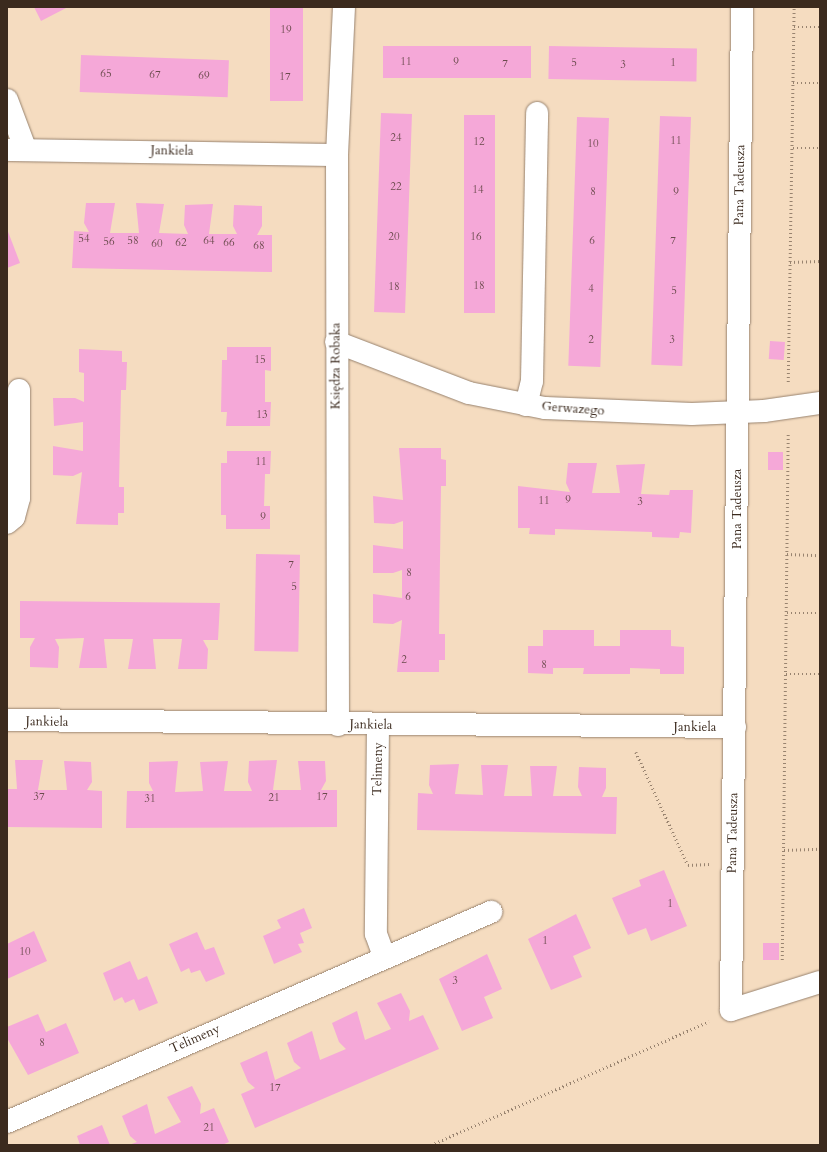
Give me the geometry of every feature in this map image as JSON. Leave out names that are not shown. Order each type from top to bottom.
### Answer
[{"type":"street","name":"Księdza Robaka","points":[[338,725],[336,342],[337,155],[344,7]]},
{"type":"street","name":"Pana Tadeusza","points":[[731,1010],[742,7]]},
{"type":"street","points":[[7,100],[16,149]]},
{"type":"street","points":[[526,405],[532,381],[537,113]]},
{"type":"street","name":"Jankiela","points":[[16,149],[337,155]]},
{"type":"street","name":"Gerwazego","points":[[336,342],[469,393],[526,405],[662,413],[738,412],[788,408],[820,403]]},
{"type":"street","points":[[7,523],[14,517],[19,498],[19,390]]},
{"type":"street","name":"Jankiela","points":[[7,720],[378,726],[735,727]]},
{"type":"street","name":"Telimeny","points":[[378,726],[376,934],[384,956]]},
{"type":"street","name":"Telimeny","points":[[7,1122],[384,956],[491,912]]},
{"type":"street","points":[[731,1010],[820,982]]},
{"type":"path","points":[[782,960],[794,7]]},
{"type":"path","points":[[794,27],[820,26]]},
{"type":"path","points":[[793,84],[820,83]]},
{"type":"path","points":[[792,148],[820,148]]},
{"type":"path","points":[[790,262],[820,262]]},
{"type":"path","points":[[787,554],[820,554]]},
{"type":"path","points":[[786,613],[820,613]]},
{"type":"path","points":[[786,674],[820,674]]},
{"type":"path","points":[[636,727],[636,750],[688,865],[733,863]]},
{"type":"path","points":[[784,850],[820,850]]},
{"type":"path","points":[[431,1145],[731,1010]]},
{"type":"building","points":[[34,7],[68,7],[41,21]]},
{"type":"building","points":[[270,7],[303,7],[303,101],[270,101]]},
{"type":"building","points":[[383,46],[531,46],[531,78],[383,78]]},
{"type":"building","points":[[549,46],[697,49],[696,82],[548,79]]},
{"type":"building","points":[[81,55],[229,60],[228,97],[80,92]]},
{"type":"building","points":[[381,113],[412,114],[405,313],[374,312]]},
{"type":"building","points":[[464,115],[495,115],[495,313],[464,313]]},
{"type":"building","points":[[660,116],[691,117],[682,366],[651,365]]},
{"type":"building","points":[[577,117],[609,118],[600,367],[568,366]]},
{"type":"building","points":[[86,203],[115,203],[110,233],[139,233],[136,203],[164,204],[159,233],[188,234],[184,225],[185,205],[213,204],[209,234],[237,234],[233,226],[234,205],[262,206],[262,226],[257,235],[272,235],[272,272],[72,268],[74,231],[89,232],[84,223]]},
{"type":"building","points":[[7,229],[20,263],[7,268]]},
{"type":"building","points":[[770,341],[785,342],[784,360],[769,359]]},
{"type":"building","points":[[227,347],[271,347],[271,371],[265,370],[265,402],[271,402],[270,426],[226,426],[227,412],[221,412],[222,360],[227,360]]},
{"type":"building","points":[[79,349],[122,351],[122,362],[127,362],[126,390],[121,390],[119,487],[124,487],[124,513],[118,513],[118,525],[76,524],[82,472],[73,476],[53,475],[53,446],[83,451],[83,422],[54,426],[53,398],[75,398],[84,402],[84,373],[79,372]]},
{"type":"building","points":[[399,448],[441,448],[441,459],[446,460],[446,486],[441,486],[439,634],[445,634],[445,660],[439,660],[439,672],[397,672],[402,620],[393,624],[373,623],[373,594],[402,598],[402,570],[393,573],[373,573],[373,545],[403,549],[403,521],[394,524],[374,523],[373,496],[403,500]]},
{"type":"building","points":[[227,451],[271,451],[270,474],[265,474],[264,506],[270,506],[270,529],[226,529],[226,515],[221,515],[221,463],[227,463]]},
{"type":"building","points":[[768,452],[783,452],[783,470],[768,470]]},
{"type":"building","points":[[568,463],[597,463],[592,493],[620,493],[616,465],[645,464],[641,494],[669,495],[670,490],[693,490],[691,533],[680,532],[679,538],[652,537],[652,532],[555,529],[555,535],[529,534],[530,528],[518,528],[518,486],[570,492],[566,483]]},
{"type":"building","points":[[256,554],[300,555],[298,652],[254,651]]},
{"type":"building","points":[[20,601],[220,603],[218,640],[203,640],[208,649],[207,669],[178,669],[182,639],[153,639],[156,669],[128,669],[133,639],[104,639],[107,668],[79,668],[84,638],[55,639],[59,647],[58,668],[30,667],[30,647],[35,638],[20,638]]},
{"type":"building","points":[[543,630],[594,630],[594,646],[620,646],[620,630],[671,630],[671,646],[684,647],[684,674],[660,674],[660,669],[630,668],[630,674],[583,674],[584,668],[553,668],[553,674],[528,673],[528,646],[543,646]]},
{"type":"building","points":[[15,760],[43,760],[38,790],[67,790],[64,761],[91,762],[92,782],[87,790],[102,791],[102,828],[7,827],[7,789],[17,789]]},
{"type":"building","points":[[277,760],[273,790],[301,790],[298,761],[325,761],[326,781],[321,790],[337,790],[337,827],[126,828],[127,791],[153,791],[149,783],[149,762],[178,761],[175,792],[203,791],[200,762],[228,761],[224,791],[252,791],[248,782],[249,761]]},
{"type":"building","points":[[459,764],[455,794],[483,795],[481,765],[508,765],[504,796],[532,796],[530,766],[557,766],[553,796],[582,796],[578,787],[579,767],[606,768],[606,788],[602,797],[617,797],[616,834],[417,830],[418,793],[433,794],[429,785],[430,765]]},
{"type":"building","points":[[664,870],[687,926],[651,941],[646,928],[628,935],[612,898],[641,886],[639,880]]},
{"type":"building","points":[[304,908],[312,928],[300,933],[304,943],[298,944],[302,952],[274,964],[263,936],[281,928],[277,920]]},
{"type":"building","points":[[576,914],[591,948],[573,956],[582,977],[551,990],[528,939]]},
{"type":"building","points":[[34,931],[47,961],[7,979],[7,944]]},
{"type":"building","points":[[197,932],[205,950],[214,947],[225,974],[206,982],[200,970],[191,973],[189,968],[181,972],[169,944]]},
{"type":"building","points":[[763,943],[779,943],[779,960],[763,960]]},
{"type":"building","points":[[487,954],[502,989],[484,997],[493,1018],[462,1031],[439,979]]},
{"type":"building","points":[[130,961],[138,980],[147,976],[158,1003],[139,1011],[134,999],[125,1003],[122,997],[114,1001],[103,973]]},
{"type":"building","points":[[401,993],[410,1011],[409,1021],[423,1015],[439,1049],[255,1128],[241,1094],[255,1088],[248,1082],[240,1063],[267,1051],[275,1080],[301,1068],[294,1062],[287,1043],[312,1031],[320,1060],[346,1049],[339,1042],[332,1023],[357,1011],[365,1040],[391,1029],[377,1003]]},
{"type":"building","points":[[38,1014],[46,1032],[66,1023],[79,1053],[28,1075],[7,1038],[7,1027]]},
{"type":"building","points":[[192,1086],[201,1104],[200,1114],[214,1108],[229,1142],[222,1145],[129,1145],[137,1142],[130,1136],[122,1116],[147,1104],[155,1134],[181,1122],[167,1097]]},
{"type":"building","points":[[102,1125],[110,1145],[80,1145],[77,1136]]}]
